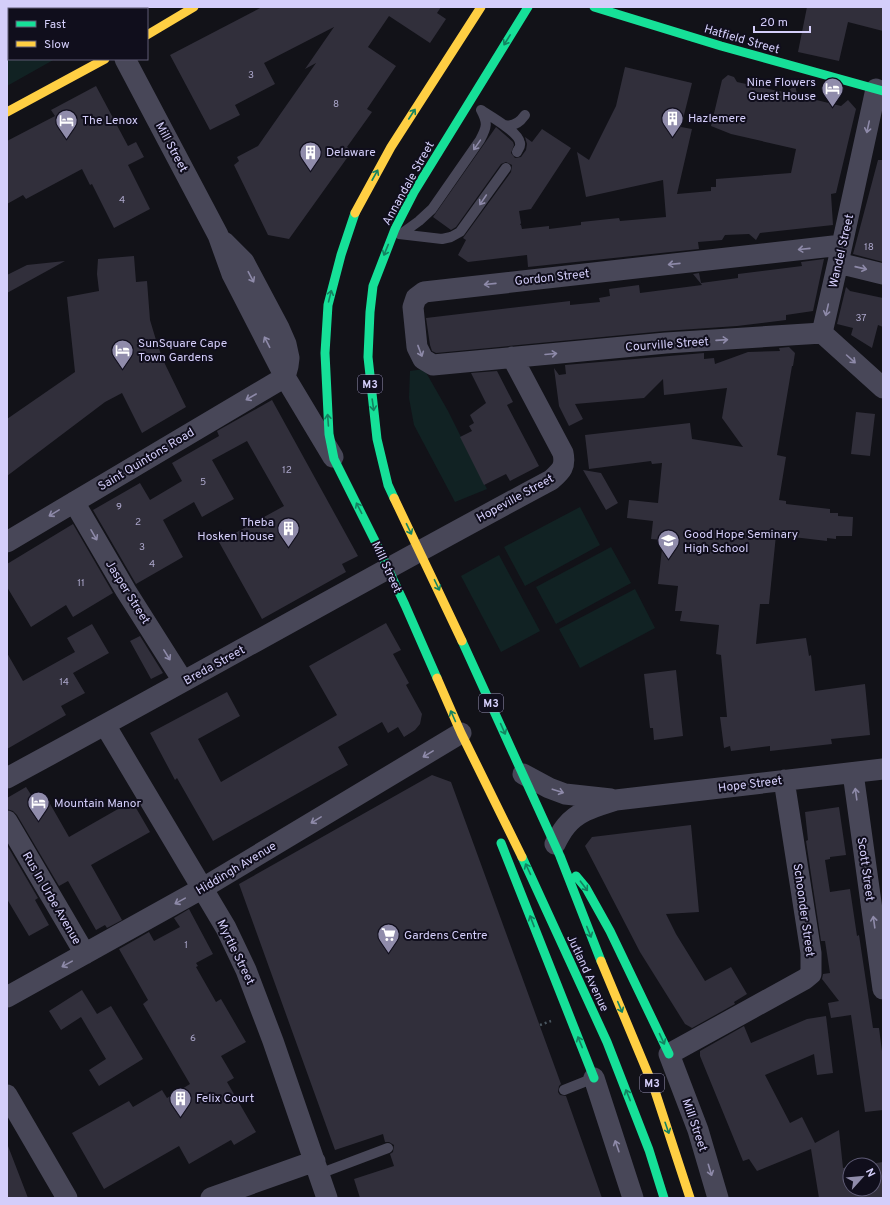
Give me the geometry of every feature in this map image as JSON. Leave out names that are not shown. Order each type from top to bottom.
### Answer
[{"type":"main road","points":[[148,34],[194,7]]},
{"type":"main road","name":"M3","points":[[334,459],[329,434],[325,352],[328,305],[341,255],[357,209],[391,147],[481,7]]},
{"type":"main road","name":"Annandale Street","points":[[420,550],[388,485],[378,438],[368,357],[373,286],[379,269],[397,234],[414,192],[528,7]]},
{"type":"main road","name":"Hatfield Street","points":[[594,7],[721,46],[880,90]]},
{"type":"main road","points":[[7,112],[103,60]]},
{"type":"main road","name":"Mill Street","points":[[334,459],[388,568],[476,764]]},
{"type":"main road","name":"M3","points":[[420,550],[557,850]]},
{"type":"main road","points":[[476,764],[492,816]]},
{"type":"main road","name":"Jutland Avenue","points":[[476,764],[509,828],[607,1042],[649,1150],[664,1198]]},
{"type":"main road","points":[[496,831],[594,1078]]},
{"type":"main road","points":[[557,850],[590,894],[610,931],[669,1054]]},
{"type":"main road","name":"Jutland Avenue","points":[[557,850],[589,932],[654,1088],[690,1198]]},
{"type":"street","name":"Mill Street","points":[[126,60],[218,235],[244,262],[286,344],[289,358],[284,377],[334,459]]},
{"type":"street","name":"Wandel Street","points":[[822,333],[880,90]]},
{"type":"street","points":[[840,254],[883,274]]},
{"type":"street","name":"Gordon Street","points":[[512,357],[433,365],[423,358],[417,347],[413,307],[416,298],[424,292],[840,254]]},
{"type":"street","points":[[822,333],[883,388]]},
{"type":"street","name":"Courville Street","points":[[512,357],[666,343],[822,333]]},
{"type":"street","name":"Hopeville Street","points":[[420,550],[551,480],[564,467],[565,460],[563,453],[512,357]]},
{"type":"street","name":"Saint Quintons Road","points":[[7,542],[284,377]]},
{"type":"street","name":"Jasper Street","points":[[74,502],[126,591],[183,681]]},
{"type":"street","name":"Breda Street","points":[[7,778],[420,550]]},
{"type":"street","name":"Myrtle Street","points":[[105,725],[203,888],[226,928],[246,970],[273,1041],[327,1198]]},
{"type":"street","name":"Hiddingh Avenue","points":[[7,997],[203,888],[461,733]]},
{"type":"street","name":"Hope Street","points":[[557,850],[566,826],[575,816],[587,810],[616,800],[883,769]]},
{"type":"street","name":"Scott Street","points":[[853,773],[883,989]]},
{"type":"street","name":"Hope Street","points":[[523,774],[549,788],[565,794],[616,800]]},
{"type":"street","name":"Schoonder Street","points":[[669,1054],[805,979],[811,974],[811,953],[784,780]]},
{"type":"street","name":"Rus In Urbe Avenue","points":[[7,821],[85,954]]},
{"type":"street","name":"Mill Street","points":[[669,1054],[698,1130],[718,1198]]},
{"type":"street","points":[[594,1078],[633,1198]]},
{"type":"street","points":[[7,1094],[67,1198]]},
{"type":"street","points":[[211,1198],[317,1168]]},
{"type":"lane","points":[[469,102],[505,126],[518,138],[520,147],[516,152]]},
{"type":"lane","points":[[397,234],[419,221],[432,209],[480,140],[485,130],[486,123],[481,110]]},
{"type":"lane","points":[[505,126],[515,124],[525,116]]},
{"type":"lane","points":[[397,234],[442,238],[451,237],[460,232],[506,168]]},
{"type":"lane","points":[[564,1090],[594,1078]]},
{"type":"lane","points":[[317,1168],[388,1148]]},
{"type":"shaded area","points":[[7,7],[149,7],[8,8],[8,60],[53,60],[7,86]]},
{"type":"shaded area","points":[[424,369],[448,411],[487,489],[455,502],[414,425],[409,398],[410,371]]},
{"type":"shaded area","points":[[580,507],[600,545],[525,586],[504,547]]},
{"type":"shaded area","points":[[611,547],[631,583],[556,624],[536,587]]},
{"type":"shaded area","points":[[499,555],[540,631],[501,652],[461,576]]},
{"type":"shaded area","points":[[635,589],[655,628],[580,668],[559,629]]},
{"type":"water","points":[[7,7],[29,7],[8,8],[7,39]]},
{"type":"building","points":[[262,7],[441,7],[437,13],[446,19],[430,43],[389,16],[368,47],[396,66],[367,109],[372,112],[347,147],[352,151],[289,239],[268,235],[234,165],[239,161],[237,157],[258,146],[316,63],[305,69],[334,27],[264,63],[275,84],[235,105],[240,115],[210,130],[170,55]]},
{"type":"building","points":[[807,7],[883,7],[883,31],[848,22],[839,61],[798,52]]},
{"type":"building","points":[[625,67],[692,83],[681,127],[692,129],[677,194],[711,191],[711,187],[716,187],[716,179],[791,173],[796,149],[731,134],[711,126],[722,80],[728,75],[734,77],[737,82],[778,91],[787,92],[795,85],[797,94],[800,96],[841,106],[848,100],[856,109],[836,193],[831,194],[833,225],[760,233],[756,240],[749,234],[725,235],[722,240],[698,242],[699,249],[528,267],[527,255],[468,262],[458,255],[466,240],[463,238],[511,172],[512,165],[506,162],[501,164],[456,227],[451,230],[433,217],[496,127],[513,142],[514,145],[511,153],[515,158],[521,157],[526,150],[527,144],[525,137],[532,142],[542,129],[571,148],[531,209],[519,211],[520,225],[522,229],[549,226],[549,229],[581,225],[581,222],[619,218],[620,221],[666,217],[663,180],[586,197],[577,152],[589,160],[616,106]]},
{"type":"building","name":"The Lenox","points":[[96,86],[128,146],[136,142],[144,157],[128,165],[150,209],[114,228],[92,184],[90,185],[82,169],[26,199],[23,195],[7,204],[7,141],[55,116],[51,110]]},
{"type":"building","points":[[878,160],[883,160],[883,262],[853,254]]},
{"type":"building","name":"SunSquare Cape Town Gardens","points":[[134,256],[136,282],[147,281],[150,320],[156,340],[163,360],[186,407],[142,433],[122,393],[105,402],[7,476],[7,419],[75,372],[67,297],[99,291],[97,274],[98,259]]},
{"type":"building","points":[[824,259],[813,311],[786,315],[786,320],[737,326],[665,331],[436,353],[432,351],[430,345],[426,318],[570,301],[570,305],[600,302],[599,298],[610,296],[609,289],[639,285],[640,293],[702,285],[693,274],[699,273],[701,283],[738,278],[738,274],[802,266],[801,262]]},
{"type":"building","points":[[65,261],[7,293],[7,275],[27,265]]},
{"type":"building","points":[[846,287],[850,291],[883,298],[883,327],[878,325],[872,348],[851,335],[853,328],[837,324]]},
{"type":"building","points":[[789,347],[795,353],[777,455],[786,457],[779,500],[786,501],[786,504],[830,509],[830,513],[838,513],[838,516],[853,517],[852,536],[836,536],[836,539],[827,538],[827,541],[776,535],[769,604],[760,604],[756,644],[806,638],[809,656],[811,655],[815,691],[865,684],[870,735],[831,739],[832,744],[770,751],[770,746],[731,751],[730,746],[724,748],[720,717],[727,717],[721,655],[716,654],[719,625],[680,621],[682,611],[675,611],[678,586],[658,584],[663,540],[651,539],[653,521],[627,518],[629,500],[658,503],[662,463],[652,464],[651,461],[589,469],[585,435],[690,423],[692,439],[743,447],[722,418],[727,388],[664,395],[663,379],[644,398],[575,404],[583,419],[569,426],[559,406],[554,368],[559,375],[566,374],[565,365],[704,353],[704,359],[714,358],[715,364],[748,352],[780,351],[779,348]]},
{"type":"building","points":[[497,371],[513,402],[507,405],[539,466],[510,481],[506,474],[484,485],[460,437],[472,431],[469,426],[474,423],[470,415],[486,403],[471,373]]},
{"type":"building","points":[[272,400],[358,556],[342,564],[346,572],[262,619],[219,542],[284,506],[247,441],[212,460],[234,499],[202,517],[194,502],[163,520],[183,557],[136,584],[93,510],[140,483],[150,500],[182,481],[172,463],[219,436],[217,431]]},
{"type":"building","points":[[856,412],[875,414],[870,456],[851,454]]},
{"type":"building","points":[[583,470],[601,473],[618,503],[606,510]]},
{"type":"building","points":[[73,524],[113,593],[73,617],[66,605],[31,627],[7,587],[7,564]]},
{"type":"building","points":[[386,623],[401,650],[393,654],[409,683],[406,685],[422,714],[420,724],[415,730],[404,737],[398,727],[388,733],[382,722],[338,747],[348,765],[213,841],[177,778],[175,780],[150,733],[227,692],[240,716],[198,739],[221,782],[337,715],[309,666]]},
{"type":"building","points":[[92,624],[109,653],[73,673],[85,693],[61,706],[66,715],[7,749],[7,653],[23,681],[75,652],[67,638]]},
{"type":"building","points":[[140,636],[163,673],[151,679],[130,641]]},
{"type":"building","points":[[676,670],[683,736],[654,740],[653,728],[650,728],[644,674]]},
{"type":"building","name":"Gardens Centre","points":[[432,775],[451,782],[561,1084],[558,1092],[560,1095],[566,1096],[602,1198],[360,1198],[354,1179],[394,1166],[390,1154],[393,1152],[394,1145],[389,1142],[385,1142],[383,1134],[335,1150],[239,884]]},
{"type":"building","points":[[26,787],[35,801],[45,795],[69,837],[132,801],[150,832],[91,865],[122,920],[107,928],[105,925],[96,930],[68,881],[59,886],[17,815],[13,811],[7,809],[7,798]]},
{"type":"building","points":[[839,807],[846,855],[830,857],[830,859],[825,860],[830,892],[850,889],[857,936],[859,935],[873,1028],[879,1028],[883,1059],[883,1110],[865,1112],[851,1015],[831,1018],[828,1003],[839,1001],[822,979],[823,974],[830,973],[825,941],[821,941],[806,841],[808,840],[805,812]]},
{"type":"building","points":[[691,825],[699,912],[666,914],[676,934],[705,981],[731,967],[747,994],[734,1002],[735,1004],[692,1028],[685,1024],[640,952],[585,846],[592,837]]},
{"type":"building","points":[[7,845],[38,898],[35,900],[49,925],[29,936],[7,899]]},
{"type":"building","points":[[189,909],[213,954],[196,963],[198,966],[196,967],[216,1002],[221,999],[246,1042],[221,1056],[234,1078],[227,1082],[256,1132],[234,1145],[231,1140],[189,1164],[179,1146],[104,1189],[72,1133],[129,1101],[133,1107],[162,1090],[167,1098],[190,1084],[143,1004],[148,1000],[119,949],[149,932],[154,941],[180,927],[174,918]]},
{"type":"building","points":[[82,990],[97,1014],[111,1006],[143,1059],[99,1086],[89,1070],[106,1059],[81,1017],[61,1030],[49,1011]]},
{"type":"building","points":[[826,1016],[833,1073],[817,1075],[814,1054],[765,1075],[790,1123],[802,1117],[815,1143],[839,1130],[842,1158],[842,1197],[882,1197],[883,1162],[883,1198],[819,1198],[811,1149],[757,1171],[749,1159],[743,1161],[700,1056],[700,1051],[744,1026],[751,1043],[807,1019]]},
{"type":"building","points":[[8,1146],[28,1198],[7,1198]]},
{"type":"traffic: fast","points":[[394,498],[388,485],[377,439],[368,357],[373,286],[395,229],[414,192],[528,7]]},
{"type":"traffic: fast","points":[[594,7],[721,46],[883,91]]},
{"type":"traffic: fast","points":[[355,213],[341,255],[328,305],[325,353],[329,434],[334,459],[374,539],[437,678]]},
{"type":"traffic: fast","points":[[462,641],[560,856],[601,961]]},
{"type":"traffic: fast","points":[[501,843],[594,1078]]},
{"type":"traffic: fast","points":[[522,857],[607,1042],[649,1150],[664,1198]]},
{"type":"traffic: fast","points":[[576,876],[586,888],[610,931],[669,1054]]},
{"type":"traffic: slow","points":[[148,34],[194,7]]},
{"type":"traffic: slow","points":[[355,213],[391,147],[481,7]]},
{"type":"traffic: slow","points":[[7,112],[103,60]]},
{"type":"traffic: slow","points":[[394,498],[462,641]]},
{"type":"traffic: slow","points":[[437,678],[461,733],[522,857]]},
{"type":"traffic: slow","points":[[601,961],[654,1088],[690,1198]]},
{"type":"place","name":"Nine Flowers Guest House","points":[[832,108]]},
{"type":"place","name":"Hazlemere","points":[[673,138]]},
{"type":"place","name":"The Lenox","points":[[66,140]]},
{"type":"place","name":"Delaware","points":[[310,172]]},
{"type":"place","name":"SunSquare Cape Town Gardens","points":[[122,370]]},
{"type":"place","name":"Theba Hosken House","points":[[289,548]]},
{"type":"place","name":"Good Hope Seminary High School","points":[[669,560]]},
{"type":"place","name":"Mountain Manor","points":[[39,822]]},
{"type":"place","name":"Gardens Centre","points":[[389,954]]},
{"type":"place","name":"Felix Court","points":[[180,1118]]}]
